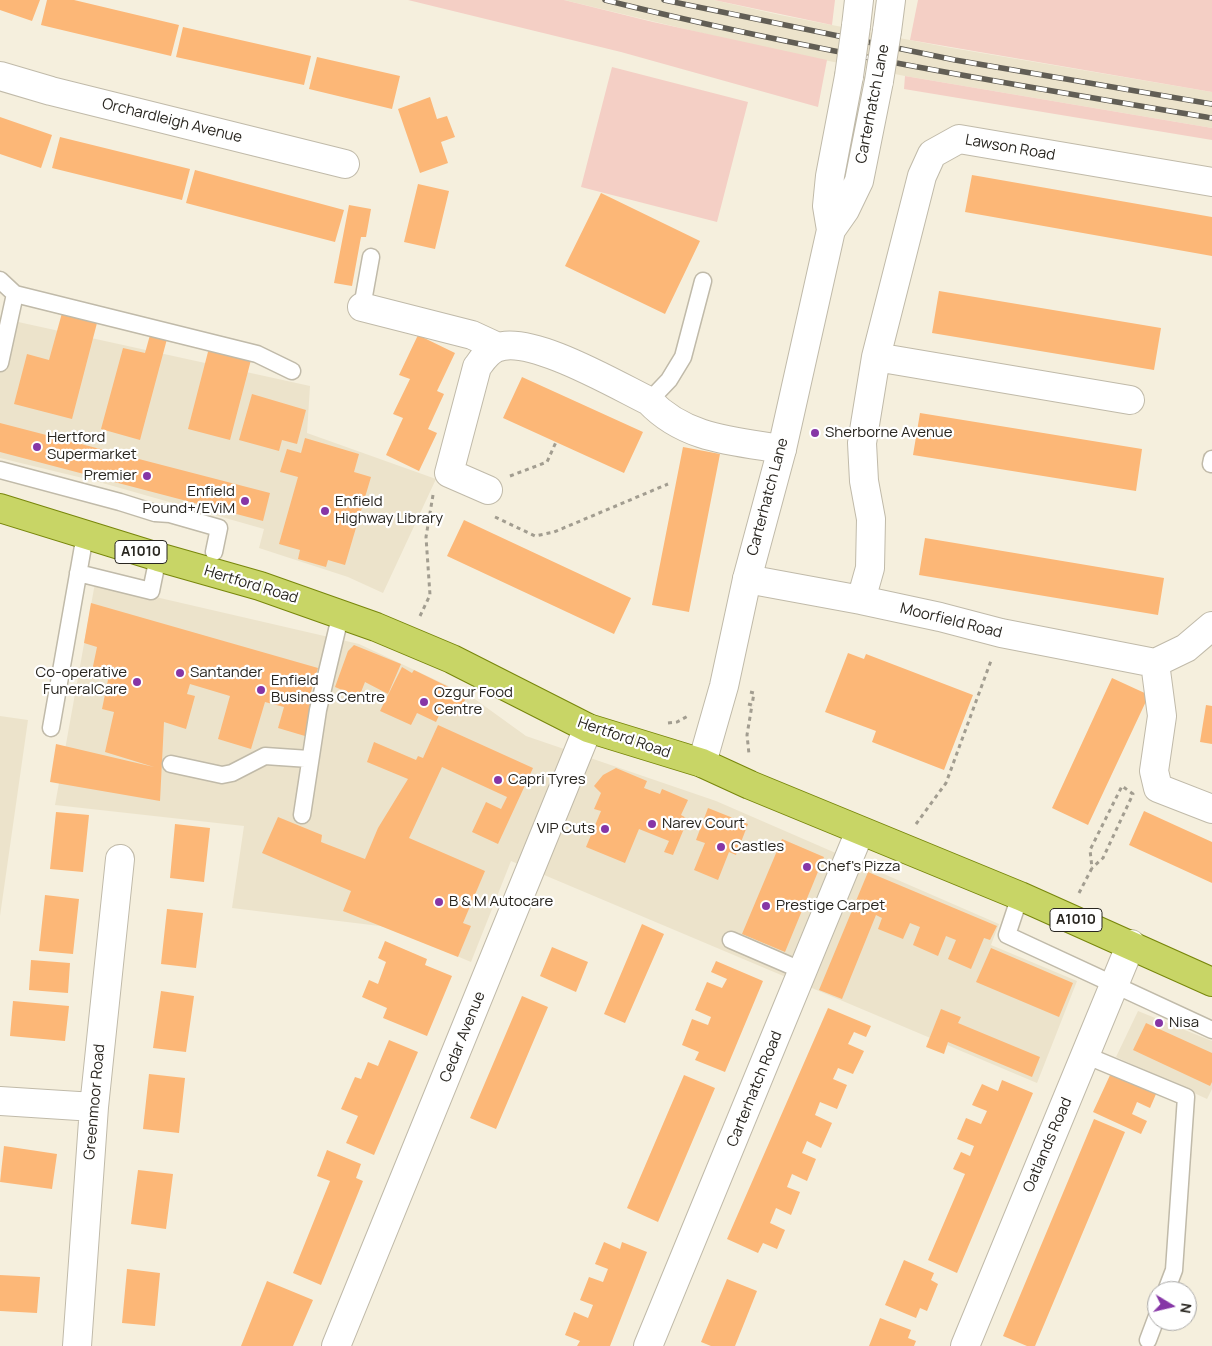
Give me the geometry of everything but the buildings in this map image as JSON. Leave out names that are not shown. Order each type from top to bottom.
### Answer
[{"type":"main road","name":"Hertford Road","points":[[0,508],[158,558],[260,586],[341,614],[452,659],[588,728],[702,763],[860,831],[1016,908],[1068,917],[1132,944],[1212,982]]},
{"type":"street","name":"Carterhatch Lane","points":[[702,763],[724,686],[747,578],[782,449],[831,230],[845,210],[859,180],[879,81],[891,0]]},
{"type":"street","name":"Carterhatch Lane","points":[[831,230],[826,206],[858,13]]},
{"type":"street","name":"Orchardleigh Avenue","points":[[0,76],[51,91],[346,164]]},
{"type":"street","name":"Lawson Road","points":[[861,600],[870,568],[871,519],[864,481],[862,443],[876,357],[922,176],[932,154],[959,139],[1212,182]]},
{"type":"street","points":[[362,306],[472,336],[498,347],[525,346],[551,353],[649,401],[661,414],[678,425],[697,433],[782,449]]},
{"type":"street","points":[[488,490],[449,473],[477,367],[487,353],[498,347]]},
{"type":"street","points":[[876,357],[1130,400]]},
{"type":"street","name":"Moorfield Road","points":[[747,578],[940,617],[1001,633],[1155,663]]},
{"type":"street","points":[[1212,626],[1186,648],[1155,663],[1162,716],[1154,771],[1158,788],[1212,809]]},
{"type":"street","name":"Cedar Avenue","points":[[336,1346],[588,728]]},
{"type":"street","name":"Carterhatch Road","points":[[648,1346],[860,831]]},
{"type":"street","name":"Greenmoor Road","points":[[77,1346],[94,1107],[120,859]]},
{"type":"street","name":"Oatlands Road","points":[[964,1346],[1132,944]]},
{"type":"street","points":[[0,1101],[94,1107]]},
{"type":"lane","points":[[362,306],[371,257]]},
{"type":"lane","points":[[0,280],[15,294],[256,354],[292,371]]},
{"type":"lane","points":[[649,401],[669,380],[683,356],[703,281]]},
{"type":"lane","points":[[0,363],[15,294]]},
{"type":"lane","name":"Hertford Road","points":[[0,470],[120,502],[155,514],[170,514],[219,528],[214,552]]},
{"type":"lane","points":[[51,728],[85,535]]},
{"type":"lane","points":[[78,573],[150,591],[158,558]]},
{"type":"lane","points":[[302,815],[309,759],[318,710],[341,614]]},
{"type":"lane","points":[[170,764],[222,775],[232,773],[265,756],[309,759]]},
{"type":"lane","points":[[1016,908],[1007,935],[1212,1030]]},
{"type":"lane","points":[[731,940],[803,971]]},
{"type":"lane","points":[[1085,1055],[1186,1097],[1174,1270],[1170,1281]]},
{"type":"lane","points":[[1148,1340],[1151,1331]]},
{"type":"path","points":[[488,490],[501,480],[547,462],[556,442]]},
{"type":"path","points":[[422,611],[430,595],[426,538],[430,507],[434,488],[449,473]]},
{"type":"path","points":[[493,516],[535,536],[554,532],[668,484]]},
{"type":"path","points":[[913,829],[946,784],[1001,633]]},
{"type":"path","points":[[747,692],[754,693],[752,705]]},
{"type":"path","name":"Hertford Road","points":[[659,722],[677,722],[688,715],[691,708]]},
{"type":"path","points":[[1068,917],[1092,868],[1102,858],[1133,794],[1122,786],[1090,850],[1092,868]]},
{"type":"shaded area","points":[[408,0],[564,0],[653,22],[827,60],[818,107],[621,52]]},
{"type":"shaded area","points":[[564,0],[714,0],[780,15],[946,47],[1212,92],[1212,128],[905,76],[768,49]]},
{"type":"shaded area","points":[[714,0],[835,0],[832,25]]},
{"type":"shaded area","points":[[918,0],[1212,0],[1212,92],[910,40]]},
{"type":"shaded area","points":[[612,67],[748,102],[717,222],[581,187]]},
{"type":"shaded area","points":[[905,76],[1212,128],[1212,140],[904,89]]},
{"type":"shaded area","points":[[0,318],[310,386],[307,433],[436,479],[383,593],[348,577],[259,548],[264,529],[99,482],[0,458]]},
{"type":"shaded area","points":[[95,583],[359,644],[472,697],[526,736],[716,801],[999,924],[991,945],[1077,981],[1037,1083],[511,861],[471,962],[388,927],[232,908],[244,826],[55,805]]},
{"type":"shaded area","points":[[0,716],[28,720],[0,916]]},
{"type":"shaded area","points":[[1138,1011],[1212,1041],[1212,1089],[1207,1099],[1116,1057]]},
{"type":"railway","points":[[605,0],[756,35],[907,65],[1212,118]]},
{"type":"railway","points":[[664,0],[955,60],[1212,104]]},
{"type":"place","name":"Sherborne Avenue","points":[[815,433]]},
{"type":"place","name":"Hertford Supermarket","points":[[37,447]]},
{"type":"place","name":"Premier","points":[[147,476]]},
{"type":"place","name":"Enfield Pound+/EViM","points":[[245,501]]},
{"type":"place","name":"Enfield Highway Library","points":[[325,511]]},
{"type":"place","name":"Santander","points":[[180,673]]},
{"type":"place","name":"Co-operative FuneralCare","points":[[137,682]]},
{"type":"place","name":"Enfield Business Centre","points":[[261,690]]},
{"type":"place","name":"Ozgur Food Centre","points":[[424,702]]},
{"type":"place","name":"Capri Tyres","points":[[498,780]]},
{"type":"place","name":"Narev Court","points":[[652,824]]},
{"type":"place","name":"VIP Cuts","points":[[605,829]]},
{"type":"place","name":"Castles","points":[[721,847]]},
{"type":"place","name":"Chef's Pizza","points":[[807,867]]},
{"type":"place","name":"B & M Autocare","points":[[439,902]]},
{"type":"place","name":"Prestige Carpet","points":[[766,906]]},
{"type":"place","name":"Nisa","points":[[1159,1023]]}]
